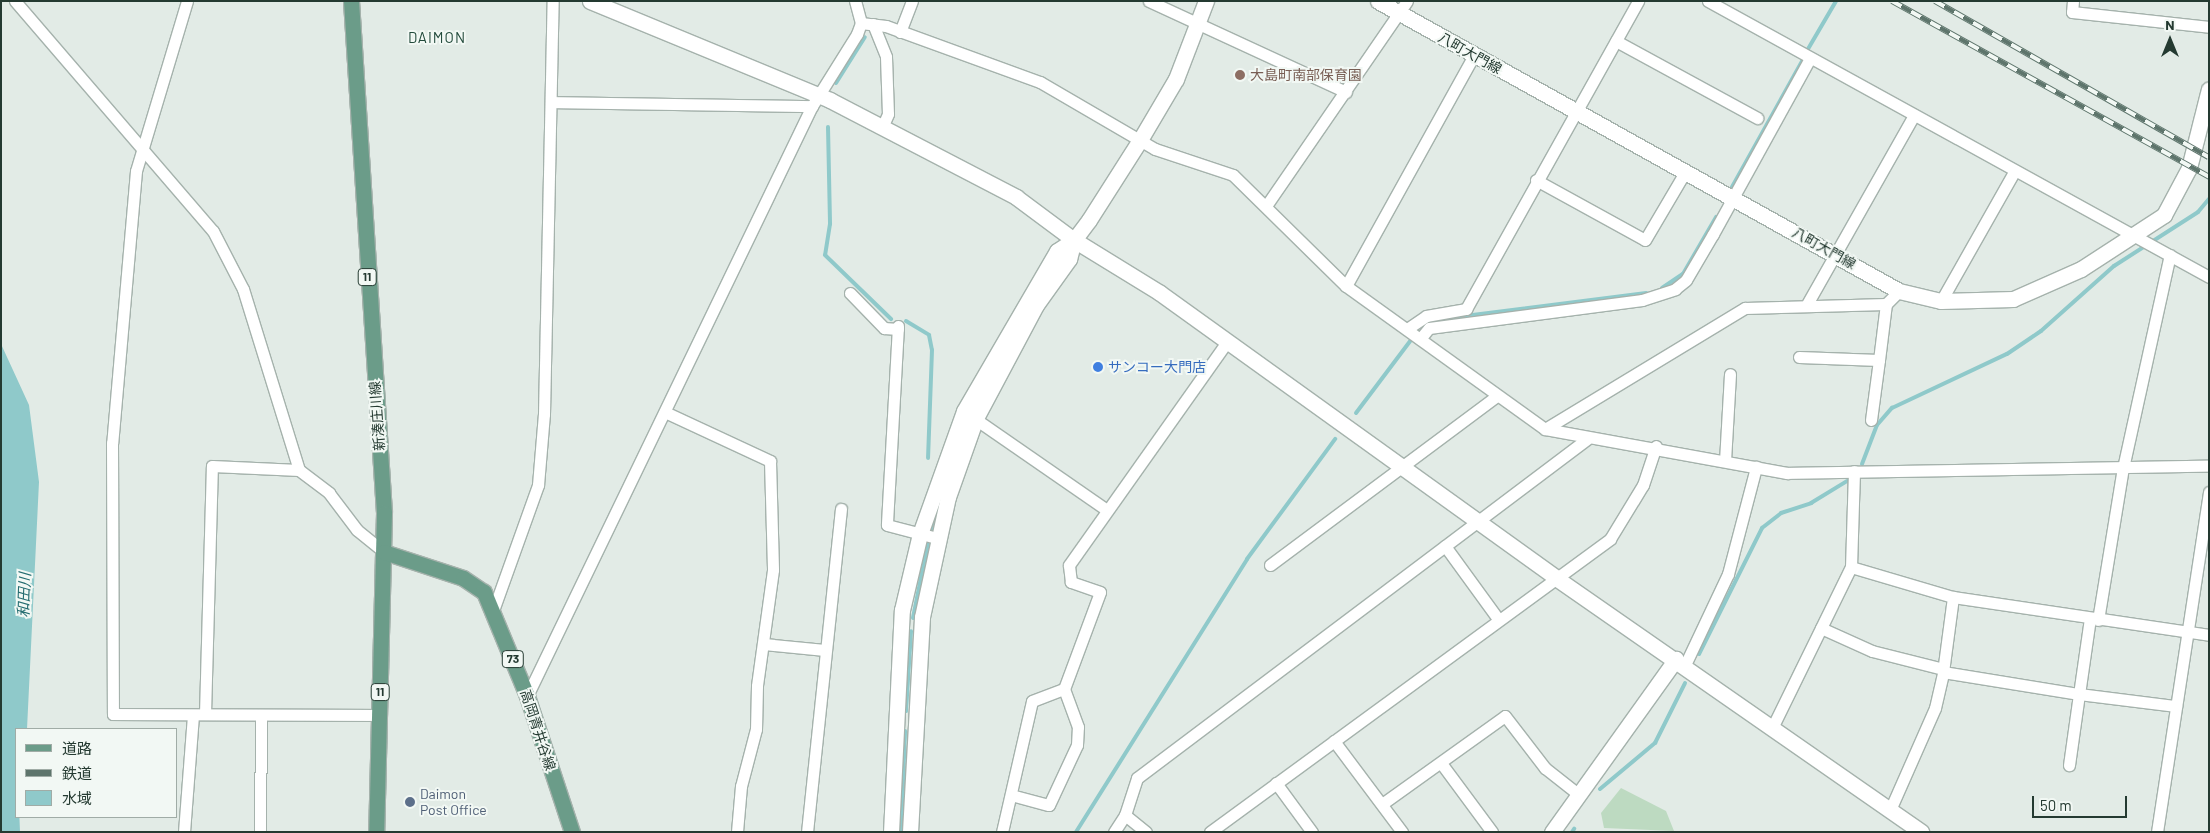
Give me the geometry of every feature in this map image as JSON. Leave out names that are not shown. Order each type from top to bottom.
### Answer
[{"type":"main road","name":"新湊庄川線","points":[[351,1],[384,552],[376,832]]},
{"type":"main road","name":"高岡青井谷線","points":[[384,552],[464,578],[484,592],[494,608],[527,696],[572,832]]},
{"type":"street","points":[[15,1],[142,146],[212,231],[243,289],[299,470]]},
{"type":"street","points":[[187,1],[136,171],[112,444],[113,714],[378,715]]},
{"type":"street","points":[[494,608],[538,484],[544,414],[553,1]]},
{"type":"street","points":[[590,1],[815,101],[884,125],[1016,197],[1074,240],[1160,293],[1226,343],[1556,578],[1681,662],[1921,832]]},
{"type":"street","points":[[527,696],[815,101],[861,23],[855,1]]},
{"type":"street","points":[[900,32],[912,1]]},
{"type":"street","points":[[1149,1],[1198,20],[1346,92]]},
{"type":"street","points":[[891,832],[902,610],[920,534],[970,415],[1036,305],[1069,259],[1074,240],[1140,140],[1176,79],[1206,1]]},
{"type":"street","name":"八町大門線","points":[[1378,1],[1404,7],[1474,55],[1899,291],[1941,301],[2013,299],[2081,269],[2164,215],[2179,192],[2205,126],[2209,89]]},
{"type":"street","points":[[1407,330],[1426,316],[1466,309],[1536,180],[1638,1]]},
{"type":"street","points":[[1708,1],[2209,277]]},
{"type":"street","points":[[2073,1],[2072,12],[2209,27]]},
{"type":"street","points":[[1266,206],[1404,7]]},
{"type":"street","points":[[861,23],[874,24],[900,32],[1040,82],[1140,140],[1233,175],[1346,286],[1544,429],[1587,439],[1656,446],[1787,473],[1854,470],[2209,467]]},
{"type":"street","points":[[874,24],[886,57],[888,114],[884,125]]},
{"type":"street","points":[[1616,41],[1757,118]]},
{"type":"street","points":[[1346,286],[1474,55]]},
{"type":"street","points":[[1420,339],[1429,328],[1662,296],[1686,280],[1810,58]]},
{"type":"street","points":[[551,102],[815,101]]},
{"type":"street","points":[[1806,306],[1914,115]]},
{"type":"street","points":[[1941,301],[2016,170]]},
{"type":"street","points":[[1536,180],[1645,240],[1685,172]]},
{"type":"street","points":[[2069,765],[2079,694],[2123,468],[2170,255]]},
{"type":"street","points":[[1871,420],[1886,304],[1899,291]]},
{"type":"street","points":[[850,293],[884,328],[898,328],[887,525],[937,538]]},
{"type":"street","points":[[1544,429],[1745,308],[1886,304]]},
{"type":"street","points":[[1011,795],[1049,805],[1076,745],[1078,727],[1064,689],[1100,592],[1071,582],[1069,565],[1226,343]]},
{"type":"street","points":[[1799,357],[1879,360]]},
{"type":"street","points":[[1725,461],[1730,374]]},
{"type":"street","points":[[1270,565],[1497,396]]},
{"type":"street","points":[[665,412],[770,462],[773,570],[756,729],[741,786],[737,832]]},
{"type":"street","points":[[970,415],[1107,510]]},
{"type":"street","points":[[910,832],[922,617],[937,538],[970,415]]},
{"type":"street","points":[[1114,832],[1125,815],[1137,778],[1587,439]]},
{"type":"street","points":[[1210,832],[1223,828],[1276,782],[1610,539],[1644,484],[1656,446]]},
{"type":"street","points":[[205,714],[212,466],[299,470],[329,492],[357,530],[384,552]]},
{"type":"street","points":[[1552,832],[1578,794],[1681,662],[1728,574],[1756,467]]},
{"type":"street","points":[[1772,728],[1851,567],[1854,470]]},
{"type":"street","points":[[2157,832],[2209,492]]},
{"type":"street","points":[[807,832],[841,509]]},
{"type":"street","points":[[1445,546],[1498,620]]},
{"type":"street","points":[[1851,567],[1953,597],[2209,635]]},
{"type":"street","points":[[1890,810],[1935,708],[1943,670],[1953,597]]},
{"type":"street","points":[[1821,628],[1872,651],[1943,670],[2079,694],[2176,706]]},
{"type":"street","points":[[764,644],[825,650]]},
{"type":"street","points":[[1002,832],[1032,701],[1064,689]]},
{"type":"street","points":[[184,832],[193,715]]},
{"type":"street","points":[[260,832],[261,715]]},
{"type":"street","points":[[1382,804],[1505,716],[1545,768],[1578,794]]},
{"type":"street","points":[[1334,741],[1402,832]]},
{"type":"street","points":[[1441,763],[1492,832]]},
{"type":"street","points":[[1276,782],[1312,832]]},
{"type":"street","points":[[1125,815],[1146,832]]},
{"type":"green space","points":[[1621,788],[1666,811],[1674,831],[1604,828],[1601,813]]},
{"type":"water","name":"和田川","points":[[1,344],[29,405],[39,482],[27,728],[15,728],[15,818],[19,818],[20,832],[1,832]]},
{"type":"waterway","points":[[1808,49],[1836,1]]},
{"type":"waterway","points":[[836,83],[865,37]]},
{"type":"waterway","points":[[1732,187],[1802,61]]},
{"type":"waterway","points":[[828,127],[830,224],[825,255],[891,319]]},
{"type":"waterway","points":[[1862,464],[1877,425],[1892,408],[2007,354],[2041,331],[2114,266],[2198,212],[2209,199]]},
{"type":"waterway","points":[[1662,288],[1683,274],[1716,217]]},
{"type":"waterway","points":[[1419,327],[1433,320],[1646,293]]},
{"type":"waterway","points":[[906,321],[929,335],[932,350],[928,458]]},
{"type":"waterway","points":[[1356,413],[1411,340]]},
{"type":"waterway","points":[[1076,832],[1247,559],[1335,439]]},
{"type":"waterway","points":[[1699,654],[1762,528],[1781,513],[1811,503],[1847,481]]},
{"type":"waterway","points":[[931,530],[935,513]]},
{"type":"waterway","points":[[913,618],[928,543]]},
{"type":"waterway","points":[[906,711],[911,631]]},
{"type":"waterway","points":[[1600,789],[1655,743],[1685,683]]},
{"type":"waterway","points":[[901,832],[905,731]]},
{"type":"railway","points":[[1892,1],[2209,177]]},
{"type":"railway","points":[[1935,1],[2209,157]]},
{"type":"place","name":"大島町南部保育園","points":[[1240,75]]},
{"type":"place","name":"サンコー大門店","points":[[1098,367]]},
{"type":"place","name":"Daimon Post Office","points":[[410,802]]},
{"type":"district","name":"DAIMON","points":[[437,38]]}]
